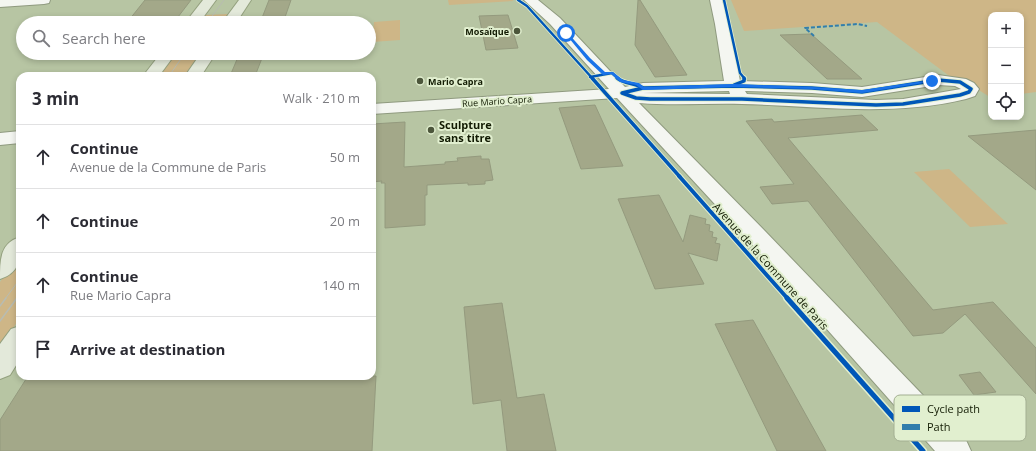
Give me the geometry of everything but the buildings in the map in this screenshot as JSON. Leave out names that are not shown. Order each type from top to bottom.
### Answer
[{"type":"main road","points":[[197,16],[210,0]]},
{"type":"main road","points":[[234,16],[245,0]]},
{"type":"main road","points":[[154,72],[164,60]]},
{"type":"main road","points":[[197,72],[204,60]]},
{"type":"main road","points":[[0,270],[16,249]]},
{"type":"main road","points":[[0,367],[16,343]]},
{"type":"street","points":[[0,3],[44,0]]},
{"type":"street","name":"Avenue de la Commune de Paris","points":[[530,0],[556,21],[588,59],[614,94],[633,107],[755,234],[903,395]]},
{"type":"street","points":[[716,0],[722,24],[730,78],[737,92]]},
{"type":"street","name":"Rue Mario Capra","points":[[376,109],[614,94],[643,88],[737,92],[876,105],[904,104],[960,95],[969,92],[971,89],[967,85],[961,83],[938,80],[862,92],[812,88],[737,92]]},
{"type":"street","points":[[862,92],[876,105]]},
{"type":"street","points":[[0,139],[16,137]]},
{"type":"street","name":"Avenue de la Commune de Paris","points":[[946,441],[955,451]]},
{"type":"shaded area","points":[[448,0],[512,0],[514,1],[449,5]]},
{"type":"shaded area","points":[[731,0],[1036,0],[1036,92],[1024,94],[1024,12],[988,12],[988,96],[972,86],[948,75],[877,22],[744,31]]},
{"type":"shaded area","points":[[228,14],[227,16],[204,16]]},
{"type":"shaded area","points":[[400,20],[400,40],[376,42],[376,22]]},
{"type":"shaded area","points":[[171,60],[197,60],[190,72],[161,72]]},
{"type":"shaded area","points":[[949,169],[1008,224],[970,227],[914,172]]},
{"type":"shaded area","points":[[16,261],[16,324],[0,347],[0,282]]},
{"type":"tram line","points":[[212,16],[224,0]]},
{"type":"tram line","points":[[172,72],[180,60]]},
{"type":"tram line","points":[[5,299],[16,284]]},
{"type":"tram line","points":[[0,306],[6,298]]},
{"type":"tram line","points":[[0,321],[16,299]]},
{"type":"marked path","points":[[814,36],[805,28],[858,24],[867,26]]},
{"type":"cycle path","points":[[518,0],[527,6],[617,106],[894,418]]},
{"type":"cycle path","points":[[724,0],[740,73],[745,79],[744,81],[734,85]]},
{"type":"cycle path","points":[[590,77],[612,73],[621,81],[637,84],[643,88]]},
{"type":"cycle path","points":[[938,80],[960,82],[971,89],[969,92],[960,95],[903,104],[876,105],[742,99],[650,99],[636,98],[622,93],[643,88],[733,86],[812,88],[862,92],[938,80]]},
{"type":"cycle path","points":[[914,441],[923,451]]},
{"type":"place","name":"Mosaïque","points":[[517,31]]},
{"type":"place","name":"Mario Capra","points":[[420,81]]},
{"type":"place","name":"Sculpture sans titre","points":[[431,130]]},
{"type":"route","points":[[566,33],[588,59],[604,74],[612,73],[619,80],[637,84],[643,88],[733,86],[812,88],[862,92],[902,87],[932,81]]}]
